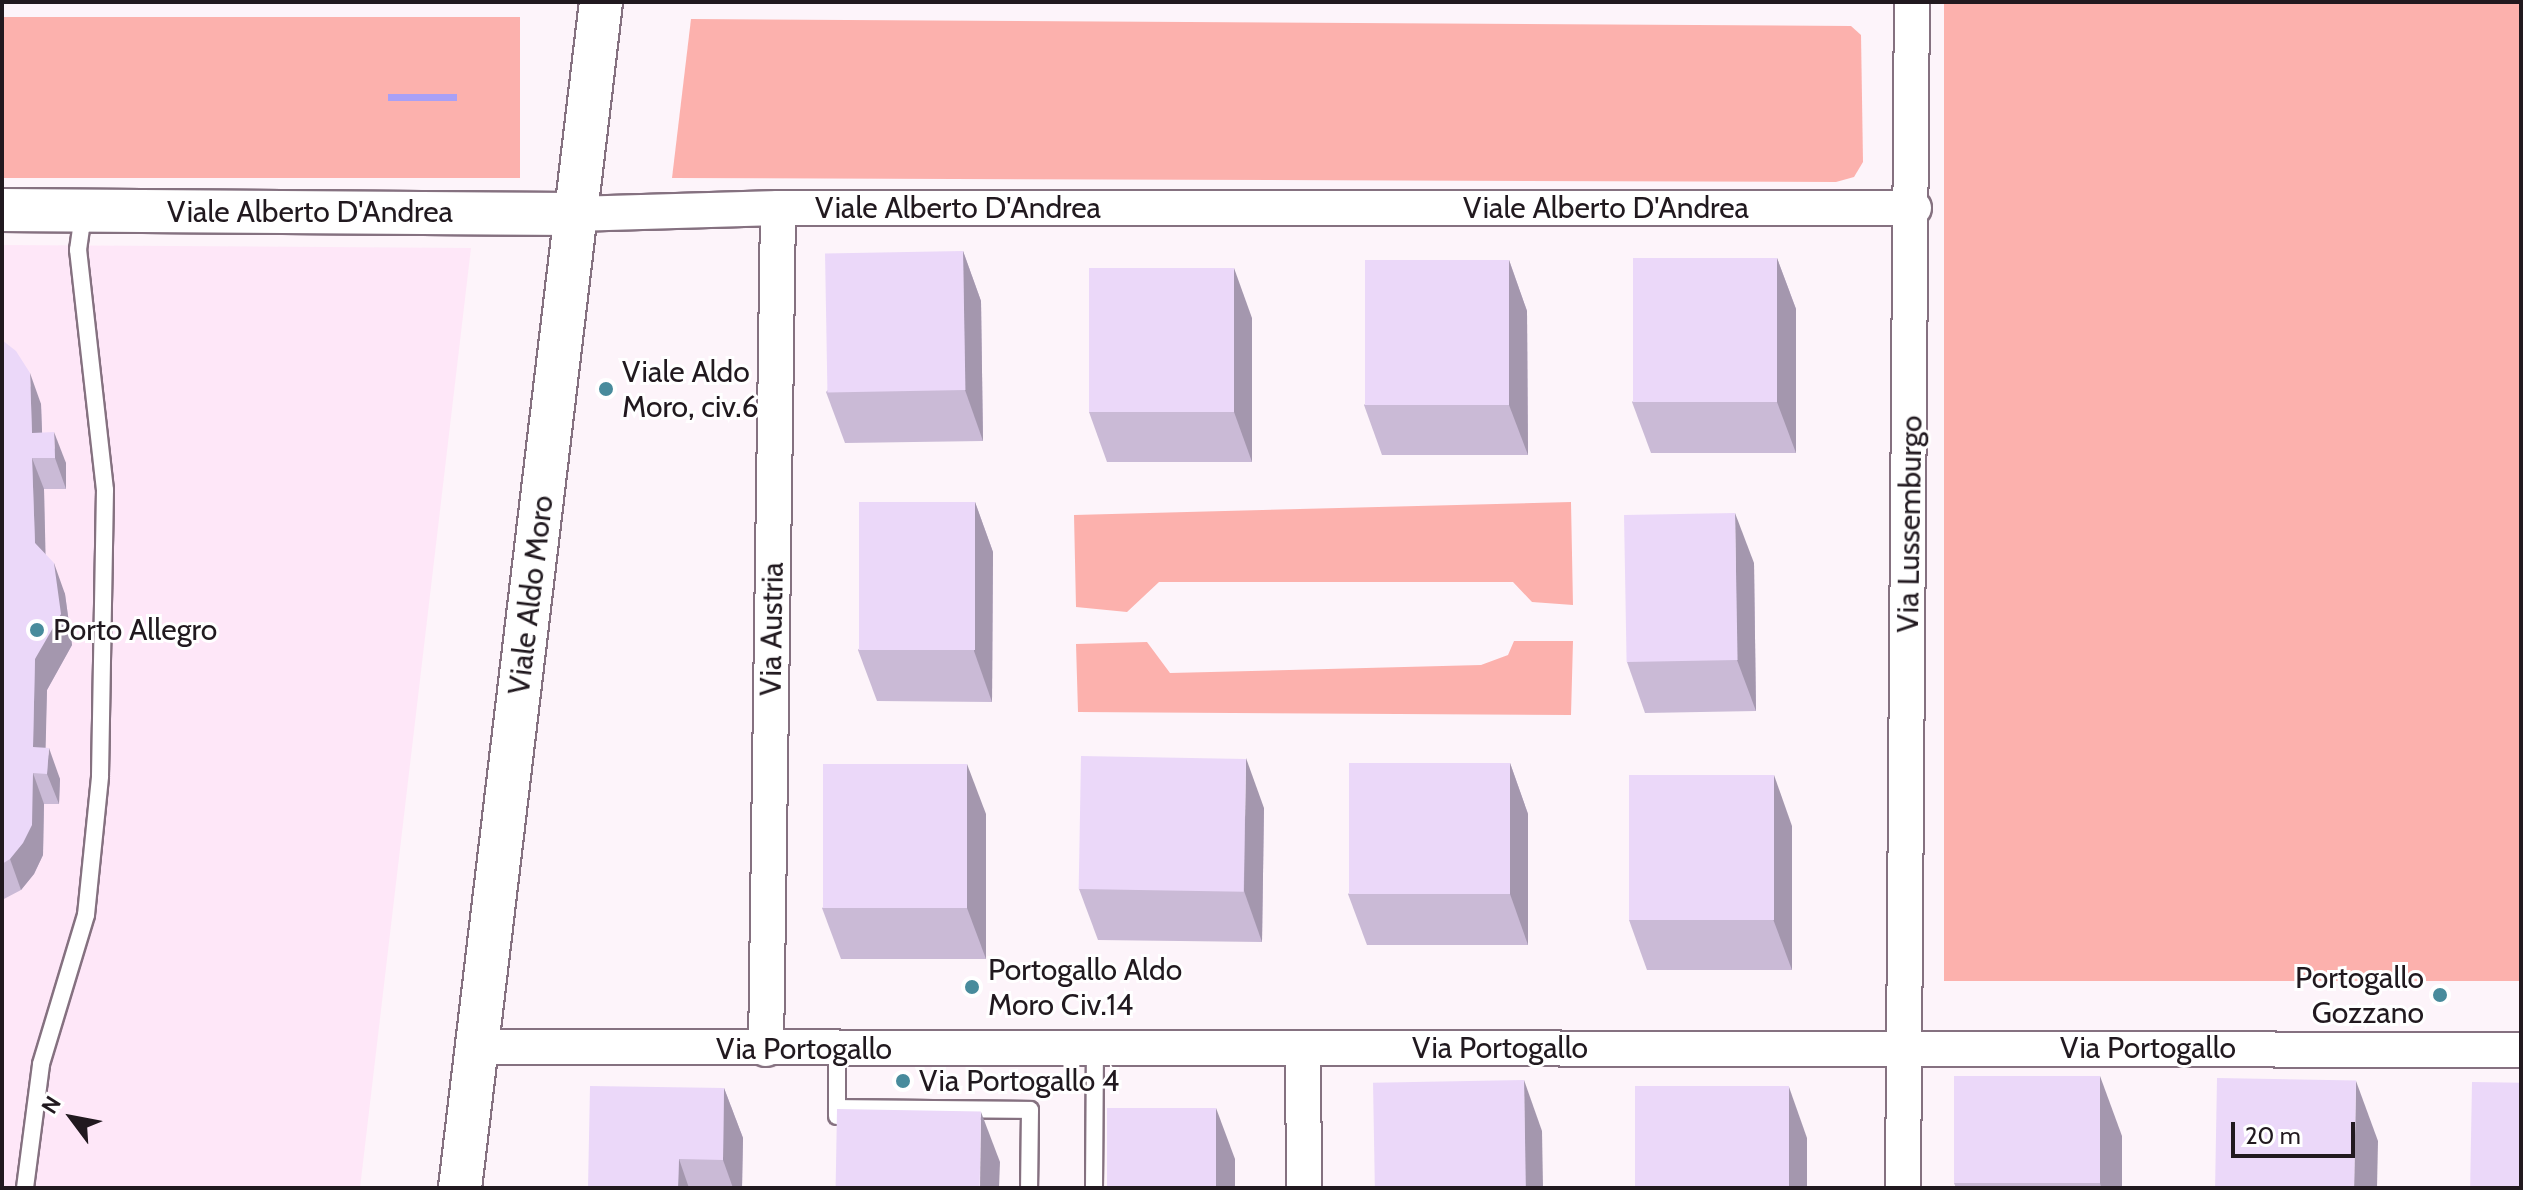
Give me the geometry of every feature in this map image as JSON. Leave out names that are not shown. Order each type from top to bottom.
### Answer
[{"type":"street","name":"Viale Aldo Moro","points":[[460,1188],[601,2]]},
{"type":"street","name":"Via Lussemburgo","points":[[1903,1188],[1914,208],[1912,2]]},
{"type":"street","name":"Viale Alberto D'Andrea","points":[[2,210],[574,214],[778,208],[1914,208]]},
{"type":"street","name":"Via Austria","points":[[766,1049],[778,208]]},
{"type":"street","name":"Via Portogallo","points":[[478,1047],[1095,1050],[1903,1046],[2521,1050]]},
{"type":"street","points":[[1303,1049],[1304,1188]]},
{"type":"lane","points":[[25,1188],[41,1064],[86,915],[93,868],[104,679],[105,490],[78,250],[81,228],[95,211]]},
{"type":"lane","points":[[837,1049],[837,1134]]},
{"type":"lane","points":[[1094,1188],[1095,1050]]},
{"type":"lane","points":[[837,1108],[1030,1110],[1029,1188]]},
{"type":"shaded area","points":[[1944,2],[2521,2],[2521,981],[1944,981]]},
{"type":"shaded area","points":[[2,17],[520,17],[520,178],[2,178]]},
{"type":"shaded area","points":[[691,19],[1851,26],[1861,35],[1863,162],[1854,177],[1836,182],[672,178]]},
{"type":"shaded area","points":[[388,94],[457,94],[457,101],[388,101]]},
{"type":"shaded area","points":[[2,245],[471,248],[360,1188],[2,1188]]},
{"type":"shaded area","points":[[1571,502],[1573,605],[1532,602],[1513,582],[1159,582],[1127,612],[1076,607],[1074,515]]},
{"type":"shaded area","points":[[1514,641],[1573,641],[1571,715],[1078,712],[1076,644],[1147,642],[1170,673],[1481,665],[1508,655]]},
{"type":"building","points":[[963,251],[965,390],[827,392],[825,253]]},
{"type":"building","points":[[1633,258],[1777,258],[1777,402],[1633,402]]},
{"type":"building","points":[[1365,260],[1509,260],[1509,405],[1365,405]]},
{"type":"building","points":[[1089,268],[1234,268],[1234,412],[1089,412]]},
{"type":"building","name":"Porto Allegro","points":[[2,340],[16,351],[30,373],[32,433],[54,432],[55,458],[32,458],[35,543],[54,563],[61,614],[35,659],[33,747],[49,748],[47,774],[33,773],[32,825],[23,843],[2,864]]},
{"type":"building","points":[[859,502],[975,502],[975,650],[859,650]]},
{"type":"building","points":[[1735,513],[1738,660],[1627,662],[1624,515]]},
{"type":"building","points":[[1081,756],[1246,759],[1244,892],[1079,889]]},
{"type":"building","points":[[1349,763],[1510,763],[1510,894],[1349,894]]},
{"type":"building","points":[[823,764],[967,764],[967,908],[823,908]]},
{"type":"building","points":[[1629,775],[1774,775],[1774,920],[1629,920]]},
{"type":"building","points":[[1954,1076],[2100,1076],[2100,1183],[1954,1183]]},
{"type":"building","points":[[2217,1078],[2356,1080],[2354,1188],[2215,1188]]},
{"type":"building","points":[[1524,1080],[1526,1188],[1375,1188],[1373,1083]]},
{"type":"building","points":[[2472,1082],[2521,1083],[2519,1188],[2470,1188]]},
{"type":"building","points":[[590,1086],[724,1088],[723,1160],[679,1159],[678,1188],[588,1188]]},
{"type":"building","points":[[1635,1086],[1789,1086],[1789,1188],[1635,1188]]},
{"type":"building","points":[[1107,1108],[1216,1108],[1216,1188],[1107,1188]]},
{"type":"building","points":[[837,1109],[981,1112],[980,1188],[836,1188]]},
{"type":"place","name":"Viale Aldo Moro, civ.6","points":[[606,389]]},
{"type":"place","name":"Porto Allegro","points":[[37,630]]},
{"type":"place","name":"Portogallo Aldo Moro Civ.14","points":[[972,987]]},
{"type":"place","name":"Portogallo Gozzano","points":[[2440,995]]},
{"type":"place","name":"Via Portogallo 4","points":[[903,1081]]}]
